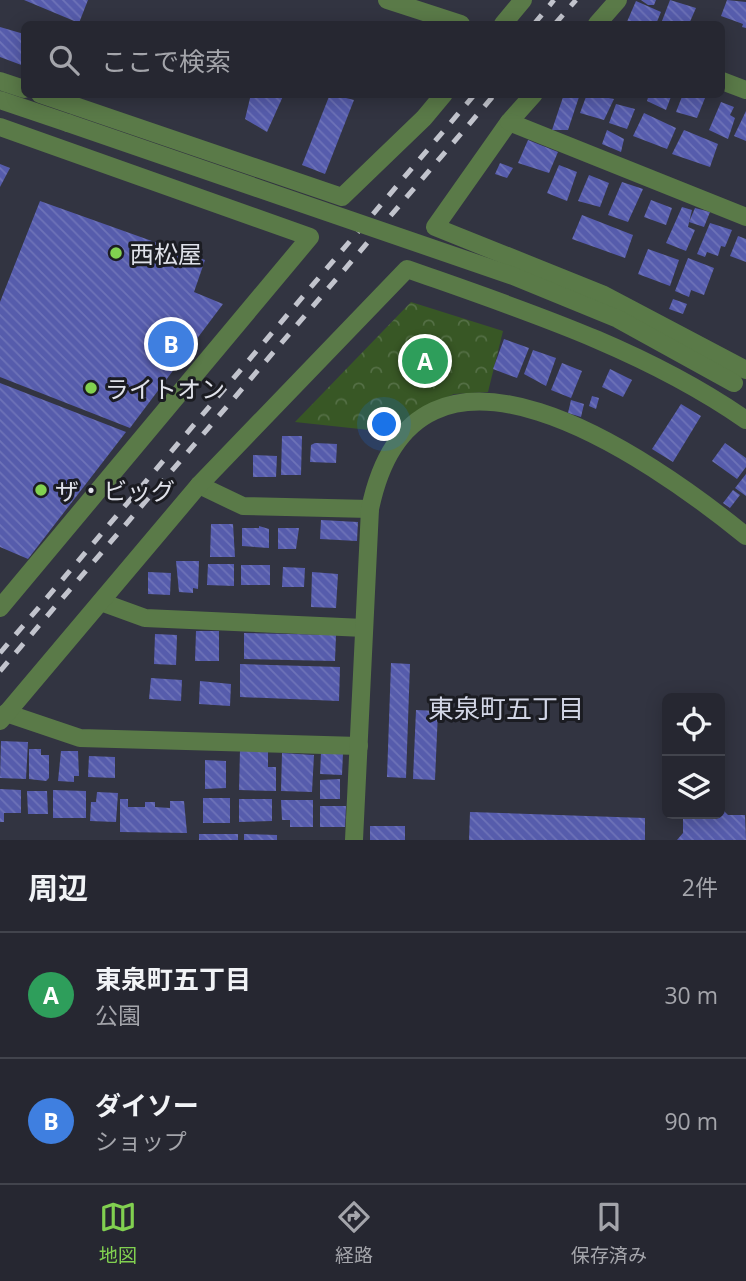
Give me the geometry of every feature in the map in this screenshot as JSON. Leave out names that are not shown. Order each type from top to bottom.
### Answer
[{"type":"street","points":[[387,0],[452,21]]},
{"type":"street","points":[[506,21],[523,0]]},
{"type":"street","points":[[600,21],[618,0]]},
{"type":"street","points":[[0,81],[21,88]]},
{"type":"street","points":[[725,81],[746,90]]},
{"type":"street","points":[[52,98],[342,197],[424,118],[441,98]]},
{"type":"street","points":[[530,98],[509,122],[435,227],[602,294],[742,381]]},
{"type":"street","points":[[0,100],[513,276],[618,319],[742,381]]},
{"type":"street","points":[[509,122],[746,217]]},
{"type":"street","points":[[0,127],[310,237],[0,608]]},
{"type":"street","points":[[359,746],[80,738],[3,717],[199,485],[407,269],[541,316],[645,361],[746,420]]},
{"type":"street","points":[[354,840],[370,509],[376,476],[392,447],[408,428],[460,403],[486,399],[517,404],[569,423],[628,453],[691,492],[746,536]]},
{"type":"street","points":[[199,485],[243,506],[370,509]]},
{"type":"street","points":[[101,602],[145,618],[364,628]]},
{"type":"green space","points":[[411,302],[503,331],[488,392],[454,394],[426,407],[388,432],[295,422]]},
{"type":"building","points":[[24,0],[88,0],[80,21]]},
{"type":"building","points":[[641,0],[656,0],[654,5],[648,5]]},
{"type":"building","points":[[670,0],[696,8],[690,21],[662,21]]},
{"type":"building","points":[[727,0],[746,2],[746,28],[742,27],[743,24],[721,16]]},
{"type":"building","points":[[636,1],[661,12],[657,21],[627,21]]},
{"type":"building","points":[[0,27],[21,33],[21,65],[0,57]]},
{"type":"building","points":[[250,98],[282,98],[267,132],[245,119]]},
{"type":"building","points":[[328,98],[354,100],[325,174],[302,165]]},
{"type":"building","points":[[563,98],[579,98],[568,130],[552,130]]},
{"type":"building","points":[[586,98],[614,99],[604,120],[580,113]]},
{"type":"building","points":[[648,98],[670,98],[666,110],[647,101]]},
{"type":"building","points":[[681,98],[705,98],[697,118],[676,112]]},
{"type":"building","points":[[721,102],[734,107],[730,115],[735,118],[728,139],[709,130]]},
{"type":"building","points":[[616,104],[635,109],[627,129],[609,123]]},
{"type":"building","points":[[746,111],[746,141],[734,136]]},
{"type":"building","points":[[644,113],[676,128],[667,149],[633,136]]},
{"type":"building","points":[[607,130],[624,139],[621,152],[602,144]]},
{"type":"building","points":[[684,130],[718,144],[710,167],[672,154]]},
{"type":"building","points":[[528,140],[558,152],[549,173],[518,163]]},
{"type":"building","points":[[500,163],[513,168],[507,178],[495,174]]},
{"type":"building","points":[[0,164],[10,168],[0,187]]},
{"type":"building","points":[[559,165],[577,172],[567,201],[547,193]]},
{"type":"building","points":[[589,175],[609,183],[600,207],[578,201]]},
{"type":"building","points":[[622,182],[643,189],[628,222],[608,215]]},
{"type":"building","points":[[651,200],[672,208],[666,225],[644,217]]},
{"type":"building","points":[[40,201],[205,260],[194,292],[223,304],[130,428],[0,377],[0,302]]},
{"type":"building","points":[[682,207],[692,210],[688,227],[695,230],[686,251],[666,243]]},
{"type":"building","points":[[695,208],[710,212],[704,227],[689,222]]},
{"type":"building","points":[[582,215],[633,235],[625,258],[572,239]]},
{"type":"building","points":[[710,223],[732,230],[718,256],[707,252],[705,257],[697,254]]},
{"type":"building","points":[[738,236],[746,239],[746,262],[730,256]]},
{"type":"building","points":[[648,249],[679,260],[670,286],[638,274]]},
{"type":"building","points":[[688,258],[714,268],[704,295],[691,290],[689,297],[675,291]]},
{"type":"building","points":[[673,299],[687,304],[683,314],[669,309]]},
{"type":"building","points":[[504,339],[529,348],[517,378],[493,369]]},
{"type":"building","points":[[533,350],[556,358],[546,386],[524,374]]},
{"type":"building","points":[[562,363],[582,371],[571,398],[551,390]]},
{"type":"building","points":[[610,369],[632,380],[623,397],[602,387]]},
{"type":"building","name":"ザ・ビッグ","points":[[0,383],[126,432],[28,559],[0,547]]},
{"type":"building","points":[[592,396],[599,398],[596,409],[589,406]]},
{"type":"building","points":[[571,400],[584,404],[581,417],[568,413]]},
{"type":"building","points":[[681,404],[701,416],[673,462],[652,449]]},
{"type":"building","points":[[282,436],[302,436],[301,475],[281,475]]},
{"type":"building","points":[[725,443],[746,458],[746,467],[737,479],[712,461]]},
{"type":"building","points":[[337,444],[336,463],[310,462],[311,445]]},
{"type":"building","points":[[253,455],[277,456],[276,477],[253,477]]},
{"type":"building","points":[[746,474],[746,496],[735,488]]},
{"type":"building","points":[[733,490],[740,495],[730,508],[723,503]]},
{"type":"building","points":[[321,520],[358,522],[357,541],[320,539]]},
{"type":"building","points":[[211,524],[233,524],[235,557],[210,557]]},
{"type":"building","points":[[259,526],[269,529],[269,548],[242,546],[242,528]]},
{"type":"building","points":[[278,528],[299,528],[296,549],[278,549]]},
{"type":"building","points":[[176,561],[199,561],[198,589],[193,588],[193,593],[179,592]]},
{"type":"building","points":[[208,564],[234,564],[234,586],[207,585]]},
{"type":"building","points":[[241,565],[270,565],[270,585],[241,585]]},
{"type":"building","points":[[283,567],[305,568],[304,587],[282,587]]},
{"type":"building","points":[[148,572],[171,573],[170,595],[148,594]]},
{"type":"building","points":[[312,572],[338,574],[336,608],[311,607]]},
{"type":"building","points":[[196,631],[219,631],[219,661],[195,661]]},
{"type":"building","points":[[244,633],[336,635],[335,661],[244,659]]},
{"type":"building","points":[[155,634],[177,635],[176,665],[154,664]]},
{"type":"building","points":[[391,663],[410,664],[406,778],[387,777]]},
{"type":"building","points":[[240,664],[340,667],[339,701],[240,697]]},
{"type":"building","points":[[151,678],[182,680],[181,701],[149,699]]},
{"type":"building","points":[[200,681],[231,684],[230,706],[199,704]]},
{"type":"building","points":[[416,710],[438,711],[435,780],[413,779]]},
{"type":"building","points":[[1,741],[28,742],[26,779],[0,778]]},
{"type":"building","points":[[29,749],[41,749],[41,755],[49,755],[49,778],[46,781],[29,779]]},
{"type":"building","points":[[240,750],[268,750],[268,767],[276,767],[276,791],[239,790]]},
{"type":"building","points":[[61,751],[78,751],[79,776],[74,776],[74,782],[58,781]]},
{"type":"building","points":[[321,752],[343,753],[342,775],[320,774]]},
{"type":"building","points":[[282,753],[314,755],[312,792],[281,791]]},
{"type":"building","points":[[89,756],[115,757],[115,778],[88,777]]},
{"type":"building","points":[[205,760],[226,761],[226,788],[205,789]]},
{"type":"building","points":[[340,779],[340,799],[320,799],[320,780]]},
{"type":"building","points":[[0,789],[21,790],[21,813],[4,813],[4,822],[0,822]]},
{"type":"building","points":[[53,790],[86,791],[86,818],[53,818]]},
{"type":"building","points":[[27,791],[47,791],[48,814],[28,814]]},
{"type":"building","points":[[97,792],[118,793],[116,822],[90,821],[91,802],[96,802]]},
{"type":"building","points":[[203,798],[230,798],[230,823],[203,823]]},
{"type":"building","points":[[120,799],[128,799],[128,807],[145,807],[145,802],[155,802],[155,807],[170,808],[170,801],[184,801],[187,833],[120,832]]},
{"type":"building","points":[[239,799],[272,799],[272,821],[239,822]]},
{"type":"building","points":[[281,800],[313,800],[313,827],[290,827],[290,820],[282,820]]},
{"type":"building","points":[[320,806],[346,806],[345,827],[320,827]]},
{"type":"building","points":[[470,812],[645,818],[645,840],[469,840]]},
{"type":"building","points":[[725,812],[728,815],[745,815],[746,840],[677,840],[683,833],[683,819],[725,819]]},
{"type":"building","points":[[370,826],[405,826],[405,840],[370,840]]},
{"type":"building","points":[[199,834],[238,834],[238,840],[199,840]]},
{"type":"building","points":[[244,834],[277,835],[277,840],[244,840]]},
{"type":"railway","points":[[536,21],[554,0]]},
{"type":"railway","points":[[558,21],[576,0]]},
{"type":"railway","points":[[0,653],[472,98]]},
{"type":"railway","points":[[0,671],[492,98]]},
{"type":"place","name":"西松屋","points":[[116,253]]},
{"type":"place","name":"ダイソー","points":[[171,344]]},
{"type":"place","name":"東泉町五丁目","points":[[425,361]]},
{"type":"place","name":"ライトオン","points":[[91,388]]},
{"type":"place","name":"ザ・ビッグ","points":[[41,490]]},
{"type":"district","name":"東泉町五丁目","points":[[506,708]]}]
